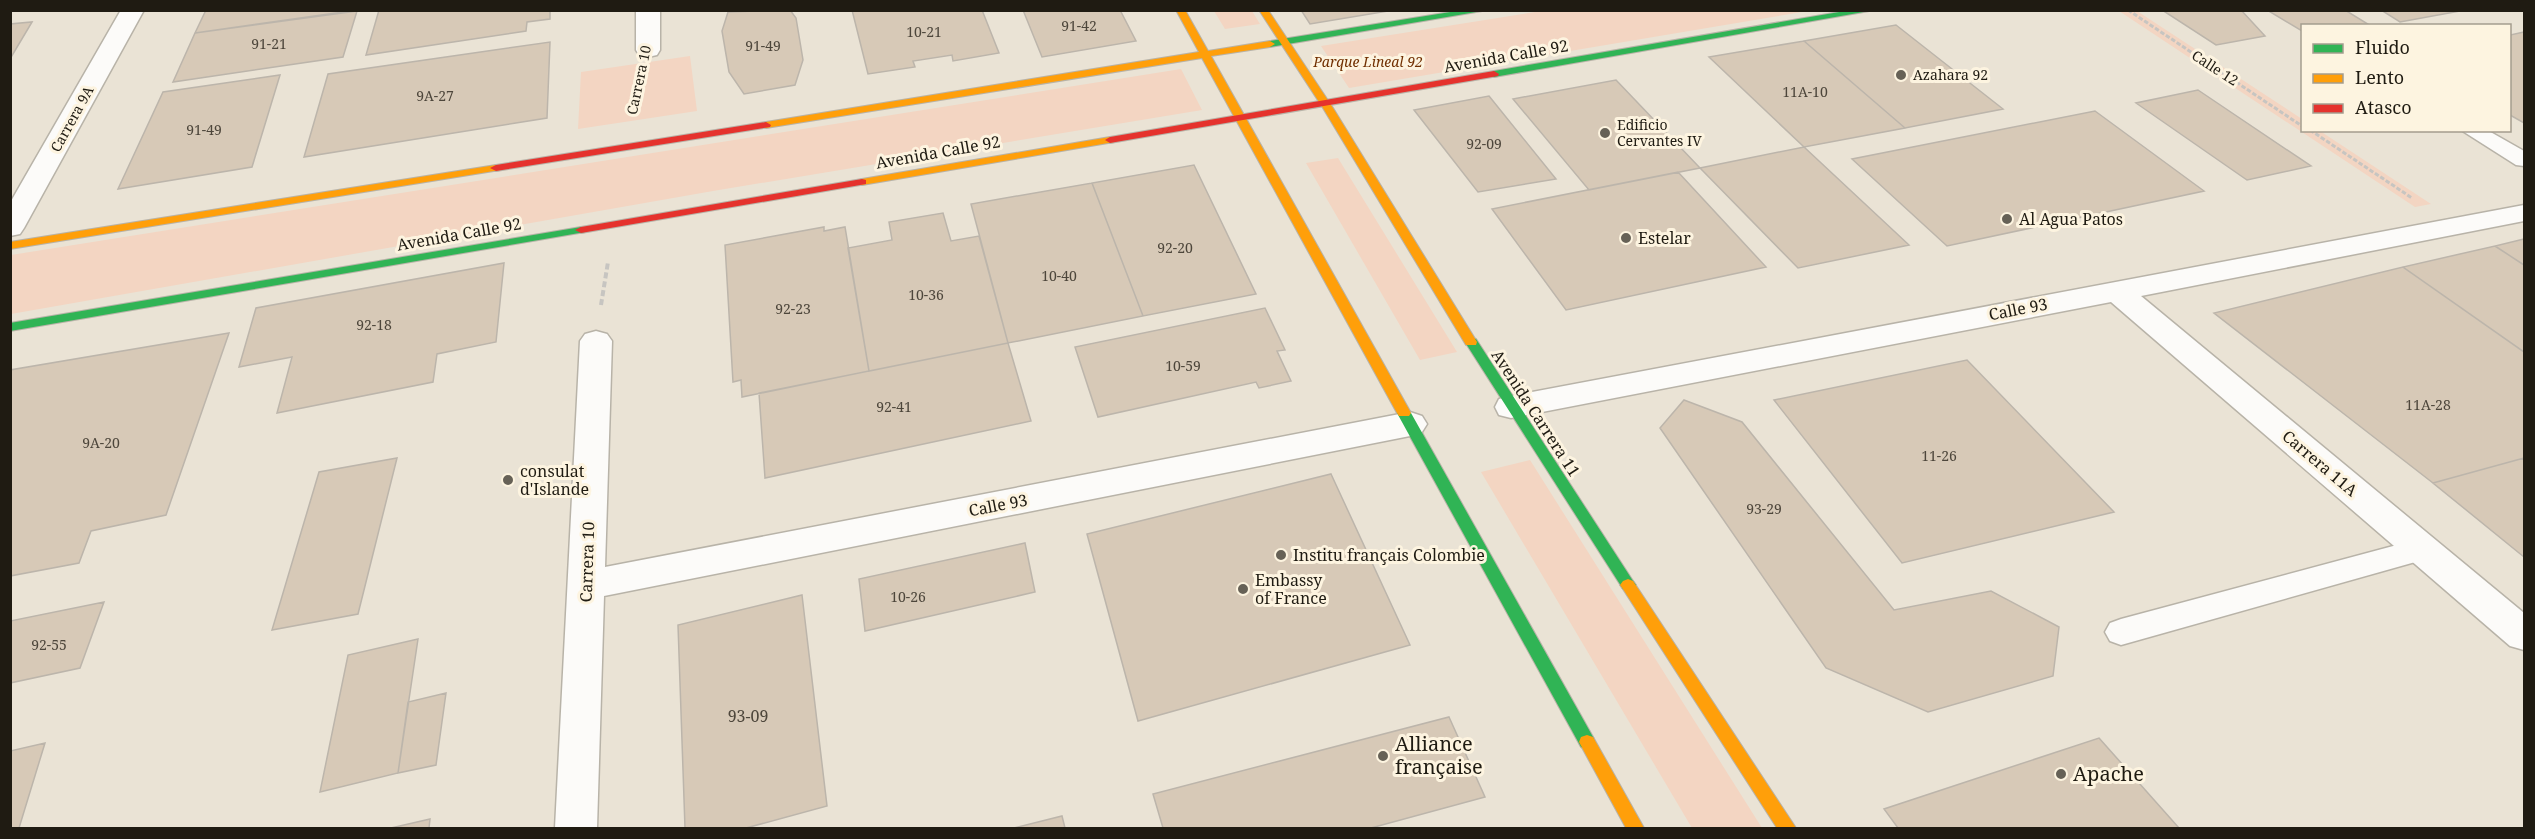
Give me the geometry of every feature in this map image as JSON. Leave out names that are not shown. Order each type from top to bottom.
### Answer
[{"type":"main road","points":[[1180,10],[1635,828]]},
{"type":"main road","name":"Avenida Carrera 11","points":[[1263,10],[1325,104],[1511,407],[1787,828]]},
{"type":"main road","points":[[10,246],[1484,10]]},
{"type":"main road","name":"Avenida Calle 92","points":[[10,327],[1871,10]]},
{"type":"street","name":"Carrera 9A","points":[[10,228],[133,10]]},
{"type":"street","name":"Carrera 10","points":[[648,10],[648,50]]},
{"type":"street","name":"Calle 93","points":[[1511,407],[2524,213]]},
{"type":"street","name":"Carrera 11A","points":[[2116,290],[2524,634]]},
{"type":"street","name":"Carrera 10","points":[[576,828],[596,341]]},
{"type":"street","name":"Calle 93","points":[[586,585],[1410,424]]},
{"type":"lane","points":[[2475,132],[2524,160]]},
{"type":"lane","points":[[2121,632],[2423,549]]},
{"type":"path","name":"Calle 12","points":[[2128,10],[2301,125]]},
{"type":"path","name":"Carrera 10","points":[[624,148],[648,50]]},
{"type":"path","points":[[2313,132],[2456,227]]},
{"type":"path","points":[[596,341],[611,225]]},
{"type":"green space","points":[[1214,11],[1252,11],[1260,24],[1225,29]]},
{"type":"green space","name":"Parque Lineal 92","points":[[1541,11],[1808,11],[1349,88],[1321,46]]},
{"type":"green space","points":[[2119,11],[2137,11],[2301,118],[2301,132]]},
{"type":"green space","points":[[690,56],[697,111],[578,129],[581,72]]},
{"type":"green space","points":[[1181,69],[1202,110],[713,191],[11,314],[11,255]]},
{"type":"green space","points":[[2302,132],[2322,132],[2431,204],[2415,207]]},
{"type":"green space","points":[[1338,158],[1457,352],[1420,360],[1306,163]]},
{"type":"green space","points":[[1530,460],[1762,828],[1692,828],[1481,472]]},
{"type":"building","points":[[206,10],[357,10],[195,33]]},
{"type":"building","points":[[379,10],[550,10],[550,19],[527,22],[526,31],[366,55]]},
{"type":"building","points":[[790,10],[796,18],[803,60],[795,85],[744,94],[729,72],[722,31],[728,12]]},
{"type":"building","points":[[852,10],[982,10],[999,53],[953,61],[952,55],[913,61],[915,67],[868,74]]},
{"type":"building","points":[[1023,10],[1120,10],[1136,41],[1042,57]]},
{"type":"building","points":[[1301,10],[1394,10],[1310,24]]},
{"type":"building","points":[[2162,10],[2241,10],[2265,36],[2216,45]]},
{"type":"building","points":[[2267,10],[2345,10],[2368,24],[2301,24],[2301,30]]},
{"type":"building","points":[[2381,10],[2459,10],[2460,11],[2400,22]]},
{"type":"building","points":[[357,11],[343,57],[173,82],[195,33]]},
{"type":"building","points":[[32,22],[10,59],[10,24]]},
{"type":"building","name":"Azahara 92","points":[[1896,25],[2003,109],[1905,128],[1804,41]]},
{"type":"building","points":[[2524,32],[2524,123],[2511,116],[2511,35]]},
{"type":"building","points":[[1804,41],[1905,128],[1804,147],[1709,57]]},
{"type":"building","points":[[550,42],[547,118],[304,157],[328,74]]},
{"type":"building","points":[[280,75],[252,167],[118,189],[163,92]]},
{"type":"building","name":"Edificio Cervantes IV","points":[[1616,80],[1700,168],[1589,190],[1513,99]]},
{"type":"building","points":[[2198,90],[2311,166],[2247,180],[2136,103]]},
{"type":"building","points":[[1489,96],[1556,179],[1478,192],[1414,110]]},
{"type":"building","points":[[2095,111],[2204,191],[1947,246],[1852,159]]},
{"type":"building","points":[[1804,147],[1909,245],[1798,268],[1700,168]]},
{"type":"building","points":[[1194,165],[1256,294],[1143,316],[1092,183]]},
{"type":"building","name":"Estelar","points":[[1678,172],[1766,267],[1566,310],[1492,209]]},
{"type":"building","points":[[1092,183],[1143,316],[1008,343],[971,204]]},
{"type":"building","points":[[943,213],[951,241],[979,236],[1008,343],[869,371],[848,248],[892,240],[889,222]]},
{"type":"building","points":[[824,227],[824,231],[845,227],[869,371],[742,397],[741,380],[733,382],[725,245]]},
{"type":"building","points":[[2524,239],[2524,265],[2495,246]]},
{"type":"building","points":[[2495,246],[2524,265],[2524,352],[2403,267]]},
{"type":"building","points":[[504,263],[496,342],[437,354],[433,382],[277,413],[292,357],[239,367],[256,308]]},
{"type":"building","points":[[2403,267],[2524,352],[2524,458],[2433,483],[2214,313]]},
{"type":"building","points":[[1265,308],[1285,350],[1277,351],[1291,381],[1259,388],[1256,382],[1098,417],[1075,347]]},
{"type":"building","points":[[229,333],[166,515],[91,531],[79,563],[10,576],[10,370]]},
{"type":"building","points":[[1008,343],[1031,421],[765,478],[759,393]]},
{"type":"building","points":[[1967,360],[2114,512],[1902,563],[1774,400]]},
{"type":"building","points":[[1684,400],[1742,422],[1894,610],[1991,591],[2059,627],[2053,676],[1928,712],[1826,668],[1660,428]]},
{"type":"building","points":[[397,458],[358,614],[272,630],[319,472]]},
{"type":"building","points":[[2524,458],[2524,557],[2433,483]]},
{"type":"building","name":"Embassy of France","points":[[1331,474],[1410,645],[1138,721],[1087,534]]},
{"type":"building","points":[[1025,543],[1035,592],[865,631],[859,579]]},
{"type":"building","points":[[802,595],[827,806],[746,828],[685,828],[678,625]]},
{"type":"building","points":[[104,602],[80,668],[10,683],[10,621]]},
{"type":"building","points":[[418,639],[398,773],[320,792],[348,655]]},
{"type":"building","points":[[446,693],[436,765],[398,773],[408,702]]},
{"type":"building","name":"Alliance française","points":[[1449,717],[1485,797],[1371,828],[1163,828],[1153,794]]},
{"type":"building","name":"Apache","points":[[2099,738],[2179,828],[1898,828],[1884,809]]},
{"type":"building","points":[[45,743],[19,828],[10,828],[10,751]]},
{"type":"building","points":[[1062,816],[1065,828],[1014,828]]},
{"type":"building","points":[[430,819],[429,828],[391,828]]},
{"type":"traffic: fast","points":[[1270,44],[1484,10]]},
{"type":"traffic: fast","points":[[1494,74],[1871,10]]},
{"type":"traffic: fast","points":[[10,327],[581,230]]},
{"type":"traffic: fast","points":[[1471,342],[1628,585]]},
{"type":"traffic: fast","points":[[1404,413],[1587,742]]},
{"type":"traffic: slow","points":[[1180,10],[1404,413]]},
{"type":"traffic: slow","points":[[1263,10],[1328,108],[1471,342]]},
{"type":"traffic: slow","points":[[766,125],[1270,44]]},
{"type":"traffic: slow","points":[[862,182],[1110,140]]},
{"type":"traffic: slow","points":[[10,246],[496,168]]},
{"type":"traffic: slow","points":[[1628,585],[1787,828]]},
{"type":"traffic: slow","points":[[1587,742],[1635,828]]},
{"type":"traffic: jam","points":[[1110,140],[1494,74]]},
{"type":"traffic: jam","points":[[496,168],[766,125]]},
{"type":"traffic: jam","points":[[581,230],[862,182]]},
{"type":"place","name":"Azahara 92","points":[[1901,75]]},
{"type":"place","name":"Edificio Cervantes IV","points":[[1605,133]]},
{"type":"place","name":"Al Agua Patos","points":[[2007,219]]},
{"type":"place","name":"Estelar","points":[[1626,238]]},
{"type":"place","name":"consulat d'Islande","points":[[508,480]]},
{"type":"place","name":"Institu français Colombie","points":[[1281,555]]},
{"type":"place","name":"Embassy of France","points":[[1243,589]]},
{"type":"place","name":"Alliance française","points":[[1383,756]]},
{"type":"place","name":"Apache","points":[[2061,774]]}]
